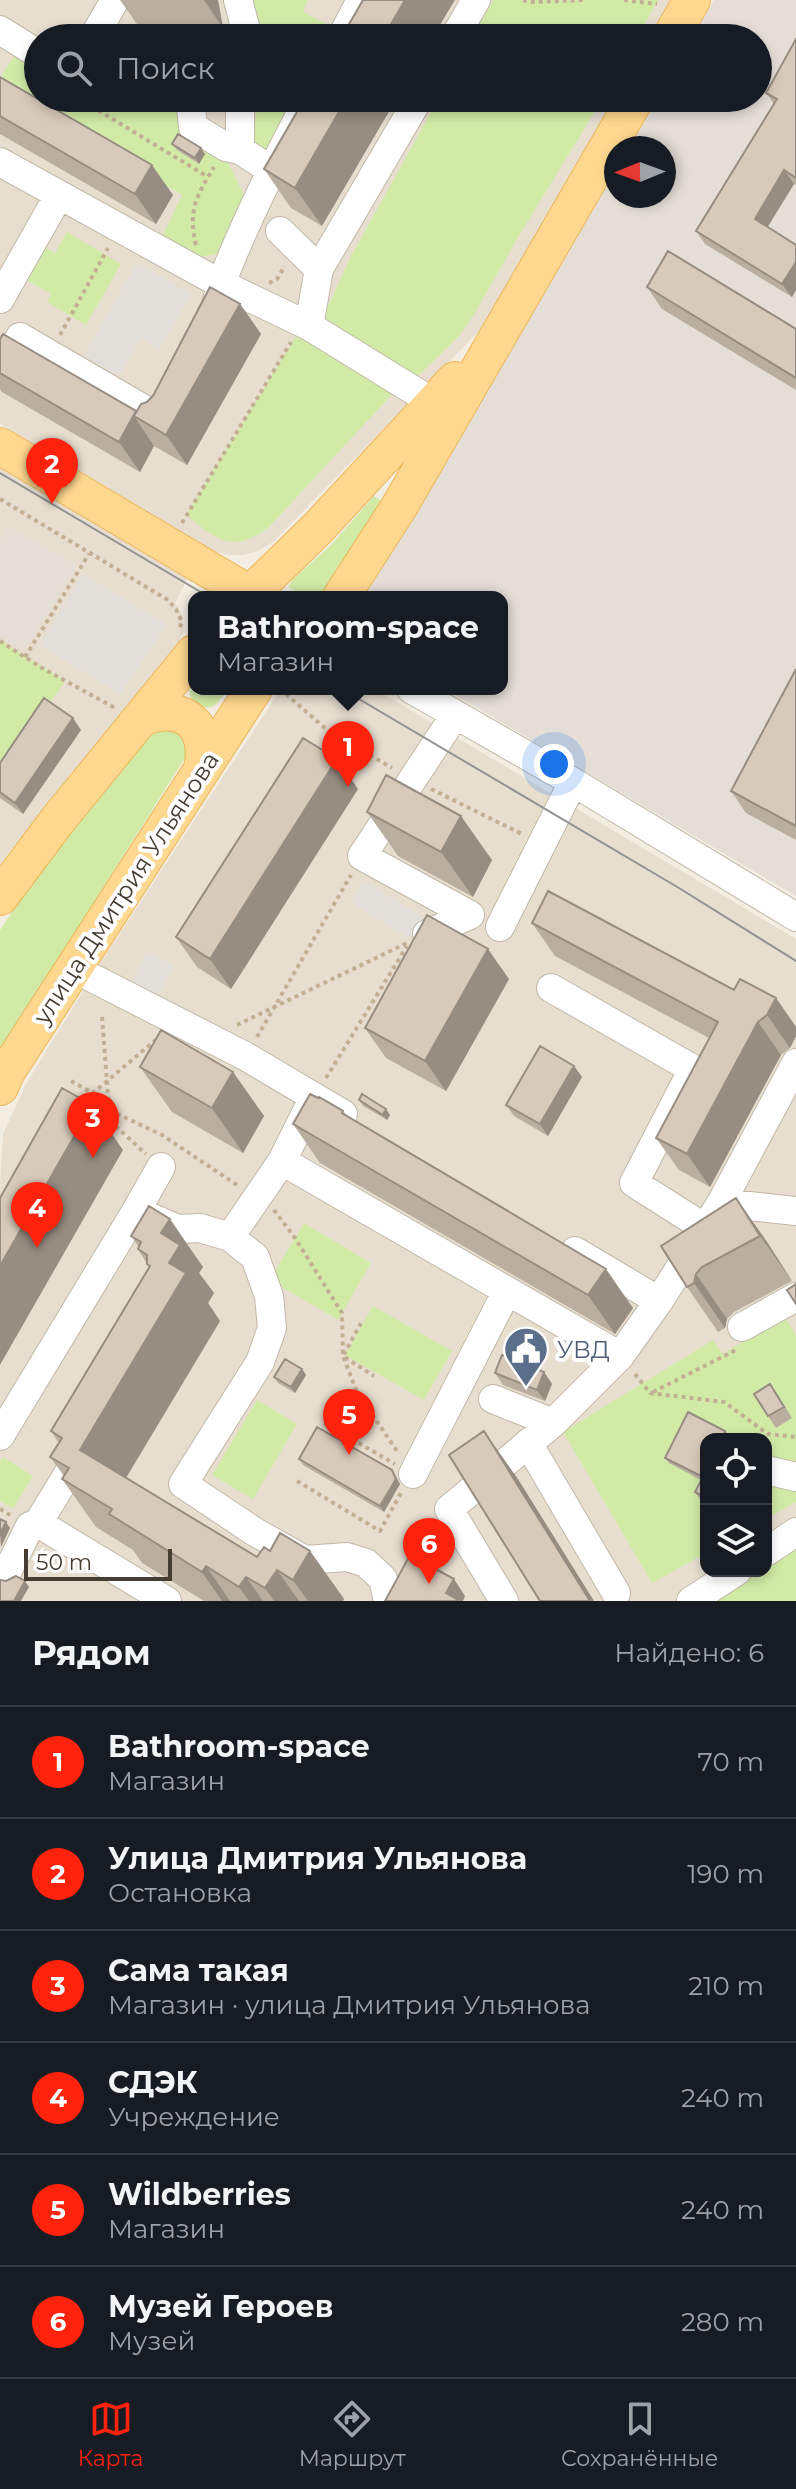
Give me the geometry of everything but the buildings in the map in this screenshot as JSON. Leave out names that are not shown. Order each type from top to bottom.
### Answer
[{"type":"main road","points":[[678,24],[692,0]]},
{"type":"main road","points":[[345,591],[399,507],[628,112]]},
{"type":"main road","points":[[256,591],[434,403],[503,324]]},
{"type":"main road","points":[[0,446],[243,591]]},
{"type":"main road","points":[[184,650],[182,696],[197,711],[218,717],[247,700]]},
{"type":"main road","points":[[0,897],[57,821],[130,714],[184,650]]},
{"type":"main road","name":"улица Дмитрия Ульянова","points":[[0,1087],[73,968],[247,700]]},
{"type":"main road","points":[[130,714],[167,711],[191,721],[205,743],[202,769]]},
{"type":"street","points":[[101,24],[115,0]]},
{"type":"street","points":[[238,0],[244,24]]},
{"type":"street","points":[[462,24],[476,0]]},
{"type":"street","points":[[346,24],[354,3]]},
{"type":"street","points":[[1,35],[24,47]]},
{"type":"street","points":[[191,112],[193,127],[271,170]]},
{"type":"street","points":[[233,148],[238,112]]},
{"type":"street","points":[[0,305],[20,337],[159,418],[214,314],[238,240],[302,112]]},
{"type":"street","points":[[306,325],[319,269],[411,112]]},
{"type":"street","points":[[0,162],[222,285],[306,325],[434,403]]},
{"type":"street","points":[[0,299],[59,195]]},
{"type":"street","points":[[289,239],[319,269]]},
{"type":"street","points":[[0,372],[20,337]]},
{"type":"street","points":[[421,695],[573,782],[796,917]]},
{"type":"street","points":[[418,938],[470,915],[362,856],[455,715]]},
{"type":"street","points":[[500,927],[573,782]]},
{"type":"street","points":[[73,968],[245,1056],[361,1125]]},
{"type":"street","points":[[551,988],[693,1069],[634,1183],[705,1228]]},
{"type":"street","points":[[504,1601],[449,1509],[553,1423],[620,1356],[721,1203],[796,1063]]},
{"type":"street","points":[[230,1237],[282,1161],[314,1097]]},
{"type":"street","points":[[282,1161],[620,1356]]},
{"type":"street","points":[[0,1436],[161,1167]]},
{"type":"street","points":[[721,1203],[796,1211]]},
{"type":"street","points":[[136,1211],[178,1229],[200,1228],[230,1237],[255,1257],[269,1296],[272,1328],[260,1362],[183,1484],[255,1532],[305,1560],[347,1557],[366,1563],[383,1579],[388,1601]]},
{"type":"street","points":[[163,1255],[178,1229]]},
{"type":"street","points":[[549,1236],[659,1301]]},
{"type":"street","points":[[413,1474],[507,1291]]},
{"type":"street","points":[[740,1338],[794,1304]]},
{"type":"street","points":[[493,1399],[553,1423]]},
{"type":"street","points":[[8,1570],[30,1526],[38,1523],[93,1432]]},
{"type":"street","points":[[528,1443],[616,1593]]},
{"type":"street","points":[[772,1471],[796,1477]]},
{"type":"street","points":[[38,1523],[167,1601]]},
{"type":"street","points":[[772,1548],[796,1532]]},
{"type":"street","points":[[691,1601],[728,1577]]},
{"type":"path","points":[[523,0],[586,0]]},
{"type":"path","points":[[624,0],[662,5],[661,0]]},
{"type":"path","points":[[101,112],[208,177]]},
{"type":"path","points":[[233,148],[208,177],[192,211],[191,221],[222,285],[277,279],[289,239]]},
{"type":"path","points":[[63,329],[105,253]]},
{"type":"path","points":[[181,525],[306,325]]},
{"type":"path","points":[[0,499],[168,600],[176,609],[184,650]]},
{"type":"path","points":[[25,657],[89,553]]},
{"type":"path","points":[[0,641],[130,714]]},
{"type":"path","points":[[260,1031],[362,856]]},
{"type":"path","points":[[209,1037],[418,938]]},
{"type":"path","points":[[314,1097],[418,938]]},
{"type":"path","points":[[102,1017],[110,1121],[161,1167]]},
{"type":"path","points":[[93,1093],[177,1021]]},
{"type":"path","points":[[71,1081],[93,1093],[109,1110],[162,1135],[272,1208],[295,1238],[342,1313],[343,1356],[357,1392],[413,1474]]},
{"type":"path","points":[[343,1356],[361,1323]]},
{"type":"path","points":[[740,1338],[650,1393],[724,1402],[768,1434],[796,1437]]},
{"type":"path","points":[[343,1356],[374,1376]]},
{"type":"path","points":[[324,1423],[413,1474]]},
{"type":"path","points":[[297,1481],[380,1531],[413,1474]]},
{"type":"path","points":[[412,1573],[449,1509]]},
{"type":"shaded area","points":[[0,0],[675,0],[661,24],[24,24],[24,112],[610,112],[505,295],[479,331],[273,542],[258,551],[227,555],[214,551],[0,424]]},
{"type":"shaded area","points":[[714,0],[796,0],[796,896],[455,695],[508,695],[508,591],[368,591],[445,465],[604,191],[604,208],[676,208],[676,136],[636,136],[650,112],[772,112],[772,24],[700,24]]},
{"type":"shaded area","points":[[137,263],[191,294],[159,349],[141,338],[119,376],[84,356]]},
{"type":"shaded area","points":[[0,460],[191,571],[175,603],[182,615],[184,629],[179,642],[0,863]]},
{"type":"shaded area","points":[[9,527],[77,565],[25,650],[0,636],[0,542]]},
{"type":"shaded area","points":[[83,574],[167,625],[120,694],[40,645]]},
{"type":"shaded area","points":[[277,695],[385,695],[796,939],[796,1601],[0,1601],[0,1184],[3,1134],[26,1084],[103,959]]},
{"type":"shaded area","points":[[364,881],[422,917],[409,938],[351,902]]},
{"type":"shaded area","points":[[147,952],[173,965],[157,997],[131,985]]},
{"type":"green space","points":[[248,0],[308,0],[303,12],[326,24],[254,24]]},
{"type":"green space","points":[[493,0],[658,0],[645,24],[480,24]]},
{"type":"green space","points":[[24,41],[24,100],[0,86],[0,78]]},
{"type":"green space","points":[[43,112],[201,112],[201,127],[226,158],[248,204],[232,251],[200,257],[163,235],[182,195]]},
{"type":"green space","points":[[256,112],[288,112],[275,149],[265,150],[255,146]]},
{"type":"green space","points":[[431,112],[594,112],[475,313],[459,336],[415,379],[320,323],[351,256]]},
{"type":"green space","points":[[67,232],[121,264],[86,325],[47,302],[51,294],[25,279],[44,247],[55,253]]},
{"type":"green space","points":[[301,328],[398,388],[268,528],[244,540],[225,541],[186,515]]},
{"type":"green space","points":[[374,496],[382,501],[331,584],[323,591],[295,591],[288,587]]},
{"type":"green space","points":[[0,640],[65,681],[0,773]]},
{"type":"green space","points":[[190,695],[223,695],[215,705],[204,708]]},
{"type":"green space","points":[[162,721],[195,742],[0,1051],[0,930],[28,887]]},
{"type":"green space","points":[[304,1223],[371,1263],[338,1320],[270,1280]]},
{"type":"green space","points":[[373,1306],[452,1351],[424,1400],[345,1355]]},
{"type":"green space","points":[[785,1317],[796,1336],[796,1502],[772,1516],[772,1433],[700,1433],[700,1556],[652,1583],[563,1432],[713,1340],[722,1354]]},
{"type":"green space","points":[[257,1400],[297,1424],[253,1499],[212,1475]]},
{"type":"green space","points":[[3,1457],[33,1476],[13,1509],[0,1501],[0,1462]]},
{"type":"green space","points":[[796,1540],[796,1601],[698,1601],[736,1577],[772,1577],[772,1555]]},
{"type":"tram line","points":[[0,473],[199,591]]},
{"type":"tram line","points":[[352,695],[679,888],[796,961]]},
{"type":"place","name":"Улица Дмитрия Ульянова","points":[[52,504]]},
{"type":"place","name":"Bathroom-space","points":[[348,787]]},
{"type":"place","name":"Сама такая","points":[[93,1158]]},
{"type":"place","name":"СДЭК","points":[[37,1248]]},
{"type":"place","name":"УВД","points":[[526,1388]]},
{"type":"place","name":"Wildberries","points":[[349,1455]]},
{"type":"place","name":"Музей Героев","points":[[429,1584]]}]
